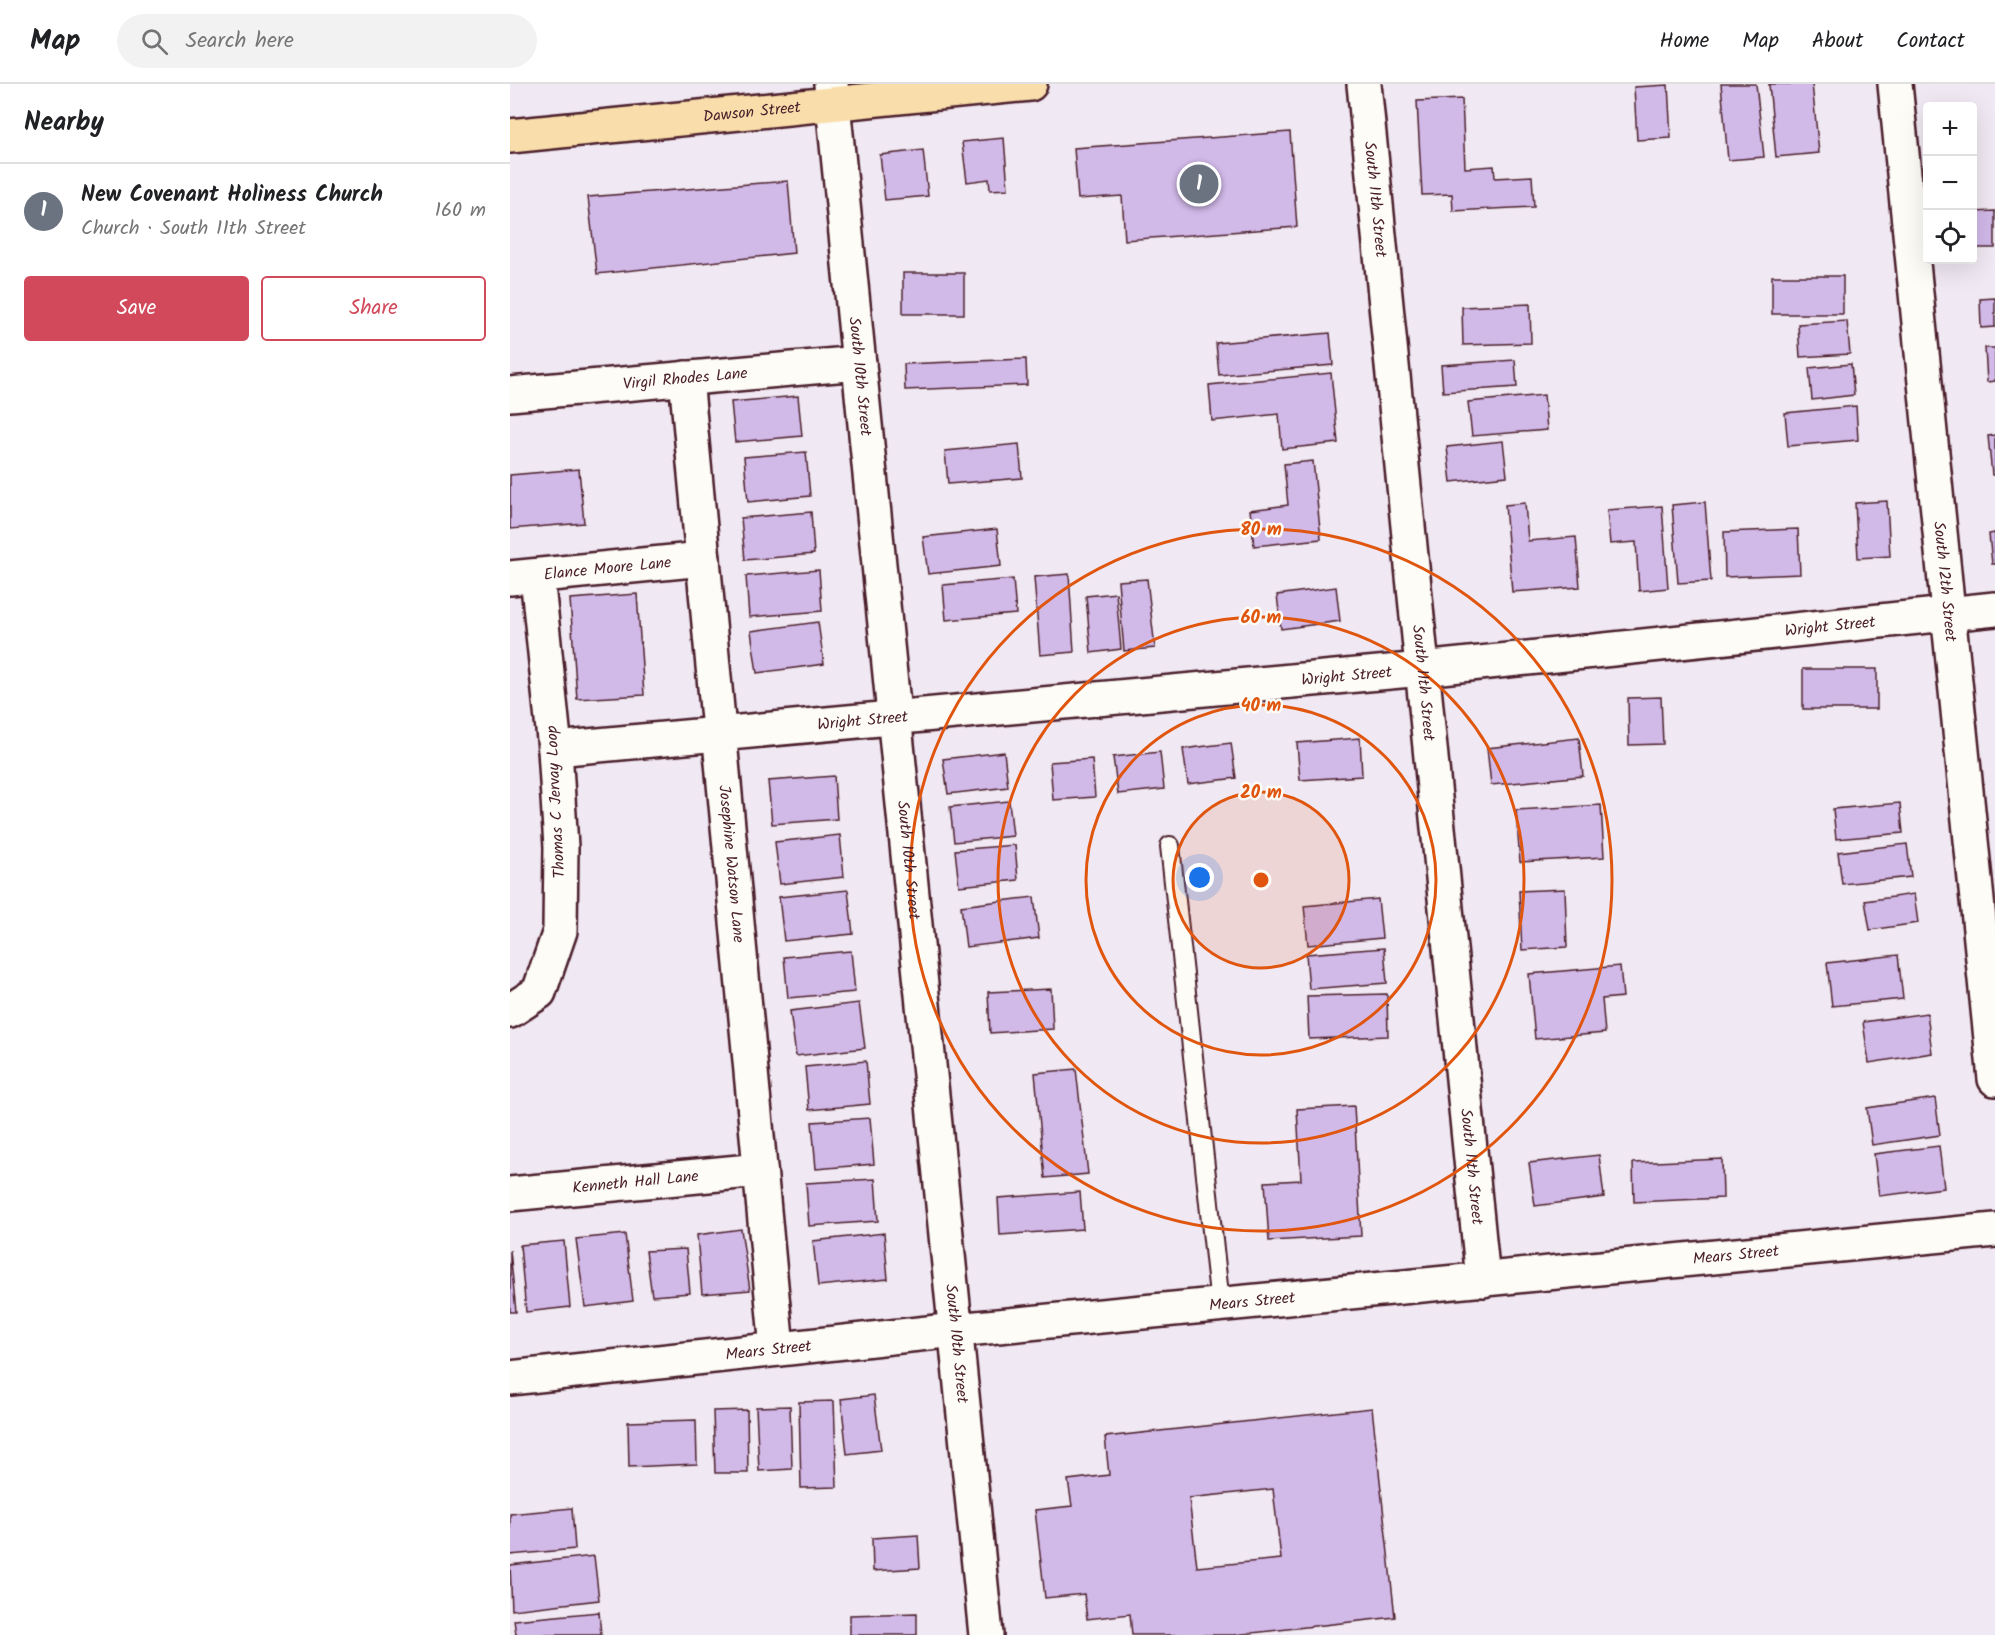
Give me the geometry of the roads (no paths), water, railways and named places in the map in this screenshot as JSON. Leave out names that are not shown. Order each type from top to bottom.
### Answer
[{"type":"main road","name":"Dawson Street","points":[[510,136],[832,94],[1030,84]]},
{"type":"street","name":"South 11th Street","points":[[1364,84],[1483,1280]]},
{"type":"street","name":"South 12th Street","points":[[1895,84],[1995,1079]]},
{"type":"street","name":"South 10th Street","points":[[832,94],[986,1635]]},
{"type":"street","name":"Virgil Rhodes Lane","points":[[510,394],[859,363]]},
{"type":"street","name":"Josephine Watson Lane","points":[[686,378],[777,1348]]},
{"type":"street","name":"Elance Moore Lane","points":[[524,577],[703,559]]},
{"type":"street","name":"Thomas C Jervay Loop","points":[[510,1011],[538,992],[560,931],[561,847],[555,749],[524,577]]},
{"type":"street","name":"Wright Street","points":[[555,749],[1422,669],[1995,609]]},
{"type":"street","name":"Kenneth Hall Lane","points":[[510,1194],[760,1170]]},
{"type":"street","name":"Mears Street","points":[[510,1378],[956,1330],[1995,1230]]},
{"type":"lane","points":[[1170,846],[1220,1304]]},
{"type":"place","name":"New Covenant Holiness Church","points":[[1199,184]]}]
